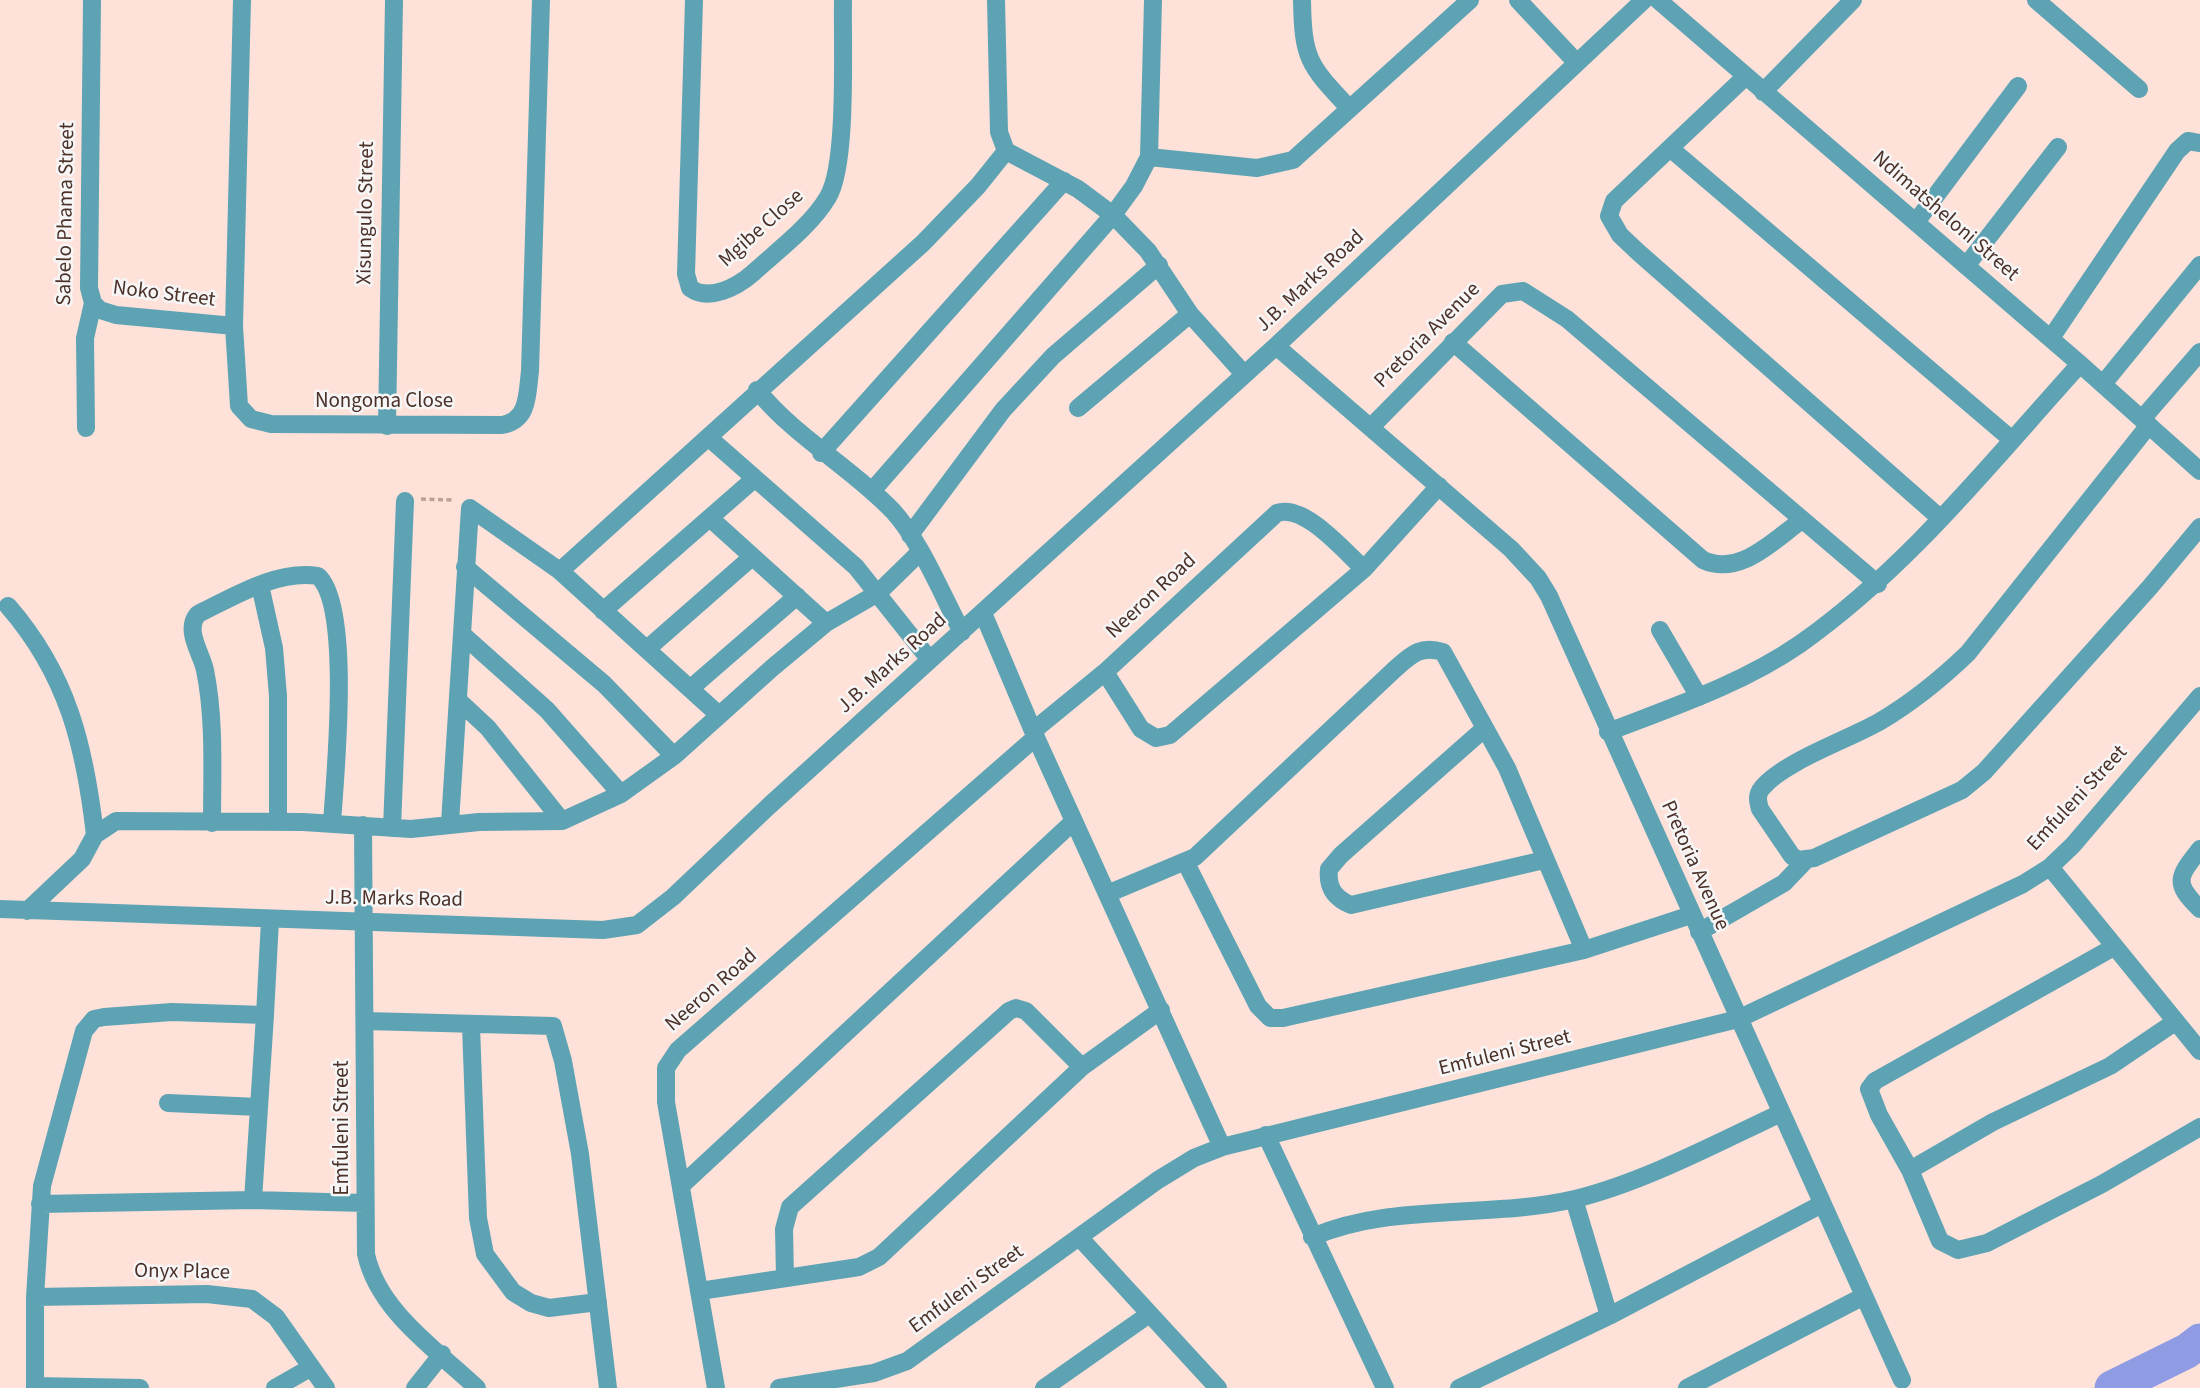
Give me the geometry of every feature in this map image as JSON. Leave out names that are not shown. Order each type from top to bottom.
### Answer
[{"type":"street","name":"Sabelo Phama Street","points":[[86,428],[85,338],[93,303],[89,288],[92,0]]},
{"type":"street","name":"Nongoma Close","points":[[242,0],[234,326],[239,406],[251,419],[271,424],[387,426],[502,425],[517,421],[522,415],[530,371],[541,0]]},
{"type":"street","name":"Xisungulo Street","points":[[387,426],[394,0]]},
{"type":"street","name":"Mgibe Close","points":[[694,0],[686,274],[690,288],[700,293],[713,293],[739,285],[809,219],[829,195],[839,159],[843,0]]},
{"type":"street","points":[[996,0],[999,132],[1006,151],[1064,181],[1113,215],[1160,265],[1189,314],[1244,374]]},
{"type":"street","points":[[872,491],[1113,215],[1134,186],[1149,157],[1153,0]]},
{"type":"street","points":[[1302,0],[1306,55],[1312,68],[1349,108]]},
{"type":"street","points":[[1149,157],[1257,168],[1293,160],[1471,0]]},
{"type":"street","points":[[1518,0],[1577,63]]},
{"type":"street","name":"J.B. Marks Road","points":[[0,909],[603,930],[637,925],[673,897],[1276,346],[1644,0]]},
{"type":"street","name":"Ndimatsheloni Street","points":[[1658,0],[2051,338],[2200,471]]},
{"type":"street","points":[[1763,92],[1853,0]]},
{"type":"street","points":[[2036,0],[2139,89]]},
{"type":"street","points":[[1745,77],[1614,201],[1609,216],[1620,235],[1940,518]]},
{"type":"street","points":[[1916,222],[2018,86]]},
{"type":"street","points":[[2051,338],[2177,151],[2188,141],[2200,143]]},
{"type":"street","points":[[1966,266],[2058,147]]},
{"type":"street","points":[[1671,149],[2011,439]]},
{"type":"street","points":[[560,570],[923,243],[978,186],[1006,151]]},
{"type":"street","points":[[821,453],[1064,181]]},
{"type":"street","points":[[910,535],[1003,410],[1045,365],[1160,265]]},
{"type":"street","points":[[2103,384],[2200,265]]},
{"type":"street","name":"Pretoria Avenue","points":[[1371,426],[1502,294],[1523,291],[1567,319],[1878,584]]},
{"type":"street","name":"Noko Street","points":[[93,303],[100,310],[116,315],[234,326]]},
{"type":"street","points":[[1079,408],[1189,314]]},
{"type":"street","points":[[1453,342],[1703,560],[1722,566],[1747,559],[1802,520]]},
{"type":"street","name":"Pretoria Avenue","points":[[1276,346],[1511,548],[1538,578],[1549,596],[1902,1380]]},
{"type":"street","points":[[1806,860],[1793,856],[1760,809],[1758,801],[1763,787],[1782,772],[1878,722],[1928,691],[1942,679],[1968,653],[2200,352]]},
{"type":"street","points":[[1608,732],[1699,697],[1781,656],[1878,584],[2080,364]]},
{"type":"street","points":[[757,390],[821,453],[872,491],[893,511],[910,535],[962,632]]},
{"type":"street","points":[[708,437],[753,480],[856,567],[930,660]]},
{"type":"street","points":[[603,611],[753,480]]},
{"type":"street","points":[[1105,672],[1141,729],[1156,738],[1170,736],[1364,569],[1439,486]]},
{"type":"street","points":[[392,828],[405,501]]},
{"type":"street","points":[[450,823],[463,635],[464,567],[470,508],[560,570],[719,715]]},
{"type":"street","name":"Neeron Road","points":[[716,1388],[666,1102],[666,1068],[669,1062],[1105,672],[1269,519],[1287,510],[1306,517],[1364,569]]},
{"type":"street","points":[[711,519],[826,623]]},
{"type":"street","points":[[1699,932],[1784,883],[1806,860],[1962,790],[1984,772],[2150,587],[2200,527]]},
{"type":"street","points":[[27,911],[82,859],[95,835],[116,821],[278,821],[392,828],[450,823],[562,821],[621,794],[674,756],[826,623],[878,593],[919,553]]},
{"type":"street","points":[[647,649],[752,557]]},
{"type":"street","points":[[464,567],[604,684],[674,756]]},
{"type":"street","points":[[212,823],[208,693],[191,625],[198,614],[260,585],[307,574],[318,576],[328,592],[341,690],[332,823]]},
{"type":"street","points":[[260,585],[274,648],[278,696],[278,821]]},
{"type":"street","points":[[691,688],[797,596]]},
{"type":"street","points":[[8,606],[40,651],[67,697],[81,742],[95,835]]},
{"type":"street","points":[[983,613],[1034,734],[1222,1147]]},
{"type":"street","points":[[1660,630],[1699,697]]},
{"type":"street","points":[[463,635],[547,709],[621,794]]},
{"type":"street","points":[[1108,894],[1186,863],[1208,847],[1417,650],[1429,647],[1443,652],[1507,768],[1584,950]]},
{"type":"street","name":"Emfuleni Street","points":[[779,1388],[874,1373],[906,1361],[1174,1169],[1222,1147],[1738,1019],[2023,884],[2050,867],[2098,818],[2200,696]]},
{"type":"street","points":[[459,701],[488,728],[562,821]]},
{"type":"street","points":[[1485,728],[1341,855],[1329,869],[1331,890],[1338,900],[1351,905],[1544,860]]},
{"type":"street","points":[[682,1185],[1074,821]]},
{"type":"street","name":"Emfuleni Street","points":[[363,825],[366,1254],[374,1282],[390,1306],[477,1388]]},
{"type":"street","points":[[2200,849],[2183,872],[2180,885],[2182,892],[2200,909]]},
{"type":"street","points":[[1186,863],[1258,1006],[1270,1018],[1492,973],[1584,950],[1691,915]]},
{"type":"street","points":[[2050,867],[2200,1051]]},
{"type":"street","points":[[253,1200],[270,920]]},
{"type":"street","points":[[2114,947],[1871,1085],[1869,1089],[1879,1115],[1910,1170],[1940,1241],[1958,1250],[1987,1243],[2102,1184],[2200,1127]]},
{"type":"street","points":[[785,1278],[783,1229],[790,1207],[1009,1011],[1016,1008],[1026,1011],[1082,1068]]},
{"type":"street","points":[[700,1291],[859,1267],[879,1257],[1082,1068],[1161,1010]]},
{"type":"street","points":[[139,1388],[35,1387],[40,1204],[61,1110],[84,1031],[89,1024],[104,1017],[172,1012],[265,1015]]},
{"type":"street","points":[[366,1021],[471,1026],[553,1026],[580,1154],[608,1388]]},
{"type":"street","points":[[1910,1170],[1993,1122],[2110,1066],[2175,1022]]},
{"type":"street","points":[[471,1026],[478,1218],[489,1264],[513,1292],[531,1303],[549,1308],[597,1302]]},
{"type":"street","points":[[168,1103],[259,1107]]},
{"type":"street","points":[[1312,1237],[1341,1226],[1375,1220],[1574,1199],[1705,1148],[1781,1113]]},
{"type":"street","points":[[1266,1135],[1385,1388]]},
{"type":"street","points":[[1574,1199],[1609,1315]]},
{"type":"street","points":[[40,1204],[253,1200],[365,1203]]},
{"type":"street","points":[[1459,1388],[1609,1315],[1822,1204]]},
{"type":"street","points":[[1079,1237],[1214,1387]]},
{"type":"street","name":"Onyx Place","points":[[36,1297],[207,1294],[252,1299],[276,1317],[326,1388]]},
{"type":"street","points":[[1687,1388],[1864,1296]]},
{"type":"street","points":[[1044,1388],[1148,1315]]},
{"type":"street","points":[[415,1388],[442,1354]]},
{"type":"street","points":[[275,1388],[310,1368]]},
{"type":"path","points":[[405,501],[446,498],[470,508]]},
{"type":"waterway","points":[[2112,1388],[2187,1351],[2200,1341]]}]
